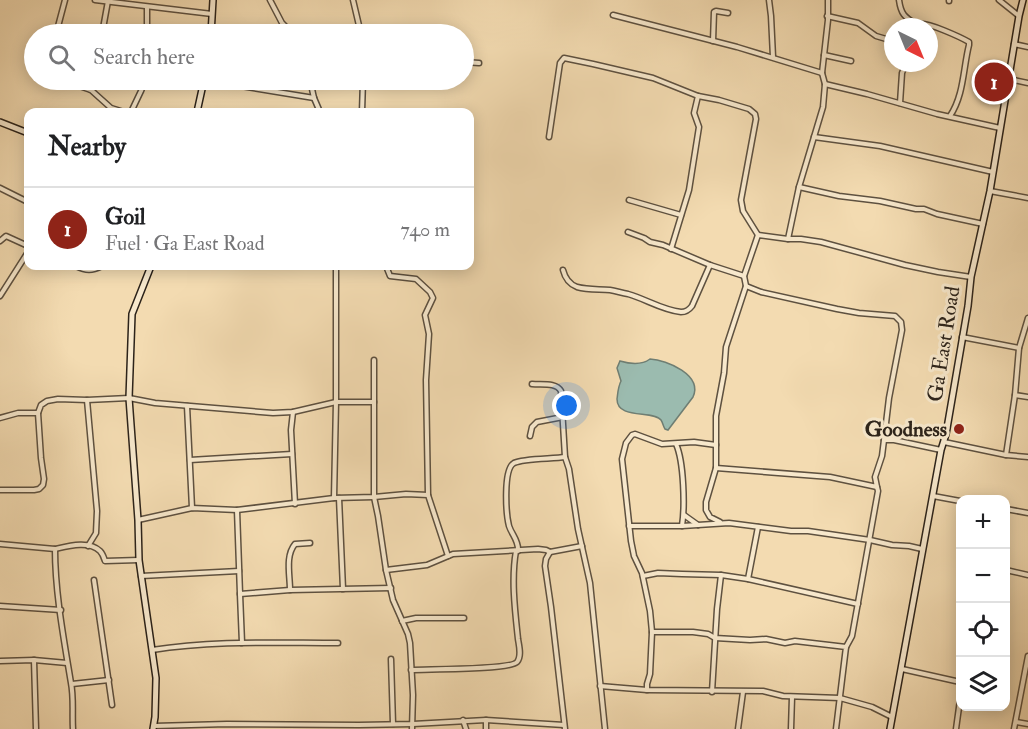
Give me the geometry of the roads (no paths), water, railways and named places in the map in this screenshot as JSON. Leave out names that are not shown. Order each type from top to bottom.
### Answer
[{"type":"street","points":[[59,24],[65,0]]},
{"type":"street","points":[[95,0],[212,14]]},
{"type":"street","points":[[212,24],[213,0]]},
{"type":"street","points":[[270,0],[282,24]]},
{"type":"street","points":[[354,0],[359,24]]},
{"type":"street","points":[[769,0],[773,57]]},
{"type":"street","points":[[788,239],[799,187],[823,107],[825,84],[822,73],[828,0]]},
{"type":"street","points":[[899,0],[901,11],[906,18]]},
{"type":"street","points":[[999,0],[1019,16]]},
{"type":"street","name":"Ga East Road","points":[[891,729],[940,450],[944,442],[971,277],[990,191],[1023,0]]},
{"type":"street","points":[[104,24],[108,1]]},
{"type":"street","points":[[147,7],[147,24]]},
{"type":"street","points":[[713,41],[714,12],[728,13]]},
{"type":"street","points":[[613,15],[773,57],[822,73]]},
{"type":"street","points":[[827,16],[858,24],[876,36],[884,38]]},
{"type":"street","points":[[938,28],[969,42],[960,93],[950,117]]},
{"type":"street","points":[[1014,44],[1028,47]]},
{"type":"street","points":[[824,55],[851,61]]},
{"type":"street","points":[[549,137],[560,63],[564,58],[653,78],[698,96],[749,109],[755,114],[756,119],[741,200],[742,211],[758,235],[821,242],[914,267],[971,277]]},
{"type":"street","points":[[474,63],[479,63]]},
{"type":"street","points":[[900,104],[902,72]]},
{"type":"street","points":[[1009,79],[1028,82]]},
{"type":"street","points":[[825,84],[1001,128]]},
{"type":"street","points":[[91,90],[111,108]]},
{"type":"street","points":[[133,108],[141,90]]},
{"type":"street","points":[[198,108],[202,90]]},
{"type":"street","points":[[265,90],[314,98]]},
{"type":"street","points":[[312,90],[318,108]]},
{"type":"street","points":[[362,108],[363,90]]},
{"type":"street","points":[[671,249],[689,190],[699,127],[694,113],[698,96]]},
{"type":"street","points":[[0,122],[24,131]]},
{"type":"street","points":[[814,138],[880,146],[993,172]]},
{"type":"street","points":[[799,187],[839,196],[924,209],[983,225]]},
{"type":"street","points":[[0,188],[24,200]]},
{"type":"street","points":[[990,191],[1028,198]]},
{"type":"street","points":[[629,200],[681,215]]},
{"type":"street","points":[[628,232],[744,276]]},
{"type":"street","points":[[720,522],[710,517],[706,510],[706,502],[716,468],[716,416],[726,347],[746,286],[744,276],[758,235]]},
{"type":"street","points":[[0,241],[6,236],[24,244]]},
{"type":"street","points":[[0,296],[24,258]]},
{"type":"street","points":[[563,270],[565,278],[576,286],[598,291],[609,290],[682,312],[692,306],[710,265]]},
{"type":"street","points":[[149,270],[132,314],[129,398],[139,560],[156,678],[153,728],[227,724],[359,727],[393,724],[412,727],[464,720],[565,727],[545,566],[550,552]]},
{"type":"street","points":[[336,270],[336,498],[343,589]]},
{"type":"street","points":[[388,270],[390,276],[416,279],[433,298],[425,315],[429,334],[426,380],[428,495],[448,555]]},
{"type":"street","points":[[746,286],[761,292],[837,309],[895,316],[901,322],[902,330],[882,456],[875,477],[878,491],[852,636],[846,647],[836,729]]},
{"type":"street","points":[[1006,455],[1019,348],[1028,318]]},
{"type":"street","points":[[962,337],[1019,348]]},
{"type":"street","points":[[374,360],[374,497],[393,600],[408,634],[413,696],[412,727]]},
{"type":"street","points":[[532,384],[555,385],[560,388],[565,457],[591,591],[605,729]]},
{"type":"street","points":[[1015,395],[1028,397]]},
{"type":"street","points":[[0,490],[34,490],[44,485],[38,413],[41,405],[47,401],[129,398],[155,403],[273,413],[293,412],[336,402],[374,402]]},
{"type":"street","points":[[87,400],[97,511],[96,533],[88,546]]},
{"type":"street","points":[[187,406],[192,508]]},
{"type":"street","points":[[0,418],[18,412],[38,413]]},
{"type":"street","points":[[293,412],[292,454],[295,504]]},
{"type":"street","points":[[530,436],[537,422],[563,417]]},
{"type":"street","points":[[647,690],[652,632],[650,611],[642,576],[634,556],[629,526],[622,459],[626,443],[632,435],[638,434],[654,442],[667,445],[694,442],[716,445]]},
{"type":"street","points":[[884,440],[940,450]]},
{"type":"street","points":[[944,442],[1006,455],[1028,457]]},
{"type":"street","points":[[676,444],[681,456],[684,515],[682,526]]},
{"type":"street","points":[[190,460],[292,454]]},
{"type":"street","points":[[411,670],[494,667],[516,663],[520,656],[514,572],[519,544],[508,523],[505,493],[510,467],[515,463],[536,459],[565,457]]},
{"type":"street","points":[[716,468],[830,477],[877,487]]},
{"type":"street","points":[[138,520],[192,508],[237,510],[336,498],[428,495]]},
{"type":"street","points":[[932,496],[956,500]]},
{"type":"street","points":[[237,510],[242,643]]},
{"type":"street","points":[[1010,510],[1028,513]]},
{"type":"street","points":[[684,515],[698,525]]},
{"type":"street","points":[[629,526],[682,526],[720,522],[790,531],[808,531],[922,549]]},
{"type":"street","points":[[748,579],[758,527]]},
{"type":"street","points":[[290,590],[289,557],[292,547],[295,544],[310,543]]},
{"type":"street","points":[[0,544],[55,549],[72,545],[88,546],[100,551],[105,561],[139,560]]},
{"type":"street","points":[[386,570],[427,565],[448,555],[543,549],[550,552],[582,546]]},
{"type":"street","points":[[55,549],[67,663],[72,684],[73,729]]},
{"type":"street","points":[[141,576],[239,571]]},
{"type":"street","points":[[1010,571],[1028,575]]},
{"type":"street","points":[[642,576],[658,573],[721,575],[858,604]]},
{"type":"street","points":[[712,692],[721,575]]},
{"type":"street","points":[[94,580],[112,705]]},
{"type":"street","points":[[240,594],[290,590],[391,588]]},
{"type":"street","points":[[0,606],[61,610]]},
{"type":"street","points":[[402,621],[416,618],[464,618]]},
{"type":"street","points":[[652,632],[693,632],[708,634],[715,638],[763,639],[780,643],[795,641],[846,647]]},
{"type":"street","points":[[152,650],[180,646],[242,643],[338,643]]},
{"type":"street","points":[[1014,729],[1028,656]]},
{"type":"street","points":[[391,659],[393,724]]},
{"type":"street","points":[[0,661],[34,660],[67,663]]},
{"type":"street","points":[[34,660],[36,729]]},
{"type":"street","points":[[902,669],[956,681]]},
{"type":"street","points":[[72,684],[109,680]]},
{"type":"street","points":[[600,686],[712,692],[763,691],[792,697],[840,698],[872,707],[892,718]]},
{"type":"street","points":[[736,728],[743,692]]},
{"type":"street","points":[[791,729],[792,697]]},
{"type":"street","points":[[956,729],[958,711]]},
{"type":"street","points":[[464,720],[466,729]]},
{"type":"street","points":[[486,720],[486,729]]},
{"type":"street","points":[[1016,722],[1028,724]]},
{"type":"place","name":"Goil","points":[[994,82]]},
{"type":"place","name":"Goodness","points":[[959,429]]}]
